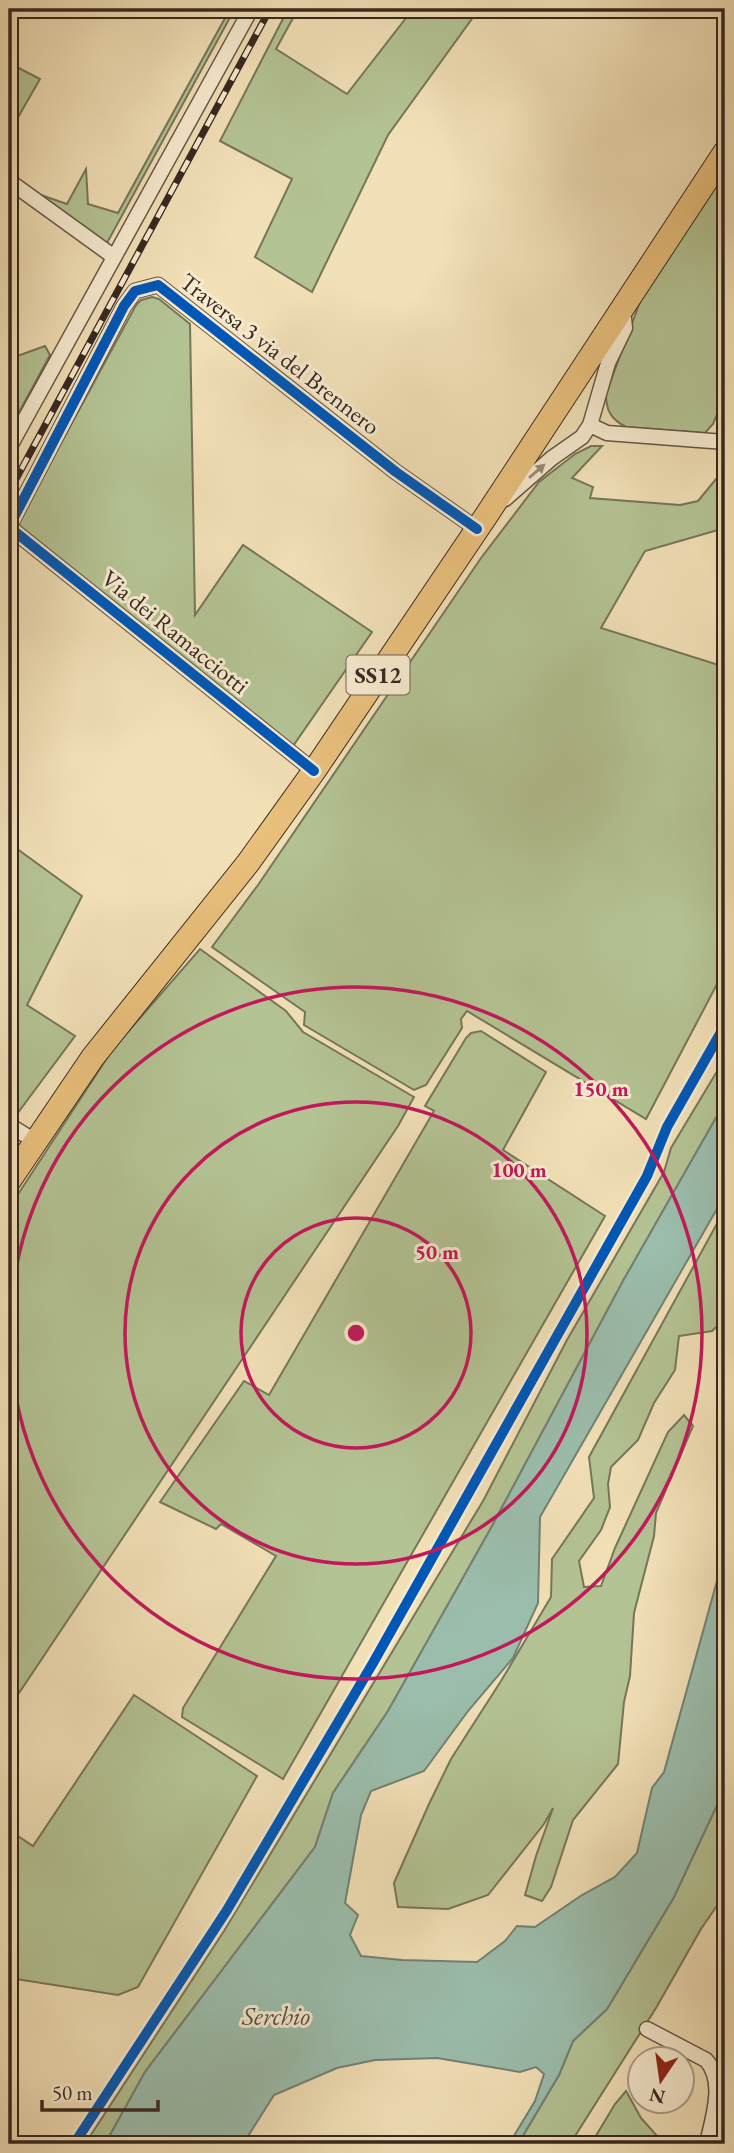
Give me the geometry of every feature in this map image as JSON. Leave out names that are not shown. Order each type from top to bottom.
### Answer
[{"type":"main road","name":"SS12","points":[[9,1181],[93,1057],[248,863],[314,771],[725,152]]},
{"type":"street","points":[[9,448],[251,9]]},
{"type":"street","points":[[9,181],[114,257]]},
{"type":"street","name":"Traversa 3 via del Brennero","points":[[9,527],[124,306],[135,291],[158,285],[396,472],[481,522]]},
{"type":"street","points":[[481,522],[552,458],[582,437],[590,425],[608,363],[625,328],[622,306]]},
{"type":"street","points":[[590,425],[607,433],[725,442]]},
{"type":"street","name":"Via dei Ramacciotti","points":[[9,527],[314,771]]},
{"type":"street","points":[[9,1125],[35,1141]]},
{"type":"street","points":[[648,2029],[706,2060],[713,2068],[717,2091],[707,2144]]},
{"type":"shaded area","points":[[230,9],[233,12],[107,243],[38,194],[67,204],[86,169],[88,204],[118,213]]},
{"type":"shaded area","points":[[288,9],[298,9],[276,49],[347,94],[413,9],[479,9],[388,135],[312,292],[255,257],[292,179],[220,141]]},
{"type":"shaded area","points":[[9,63],[40,79],[9,133]]},
{"type":"shaded area","points":[[725,173],[725,395],[713,424],[705,433],[626,427],[610,414],[606,394],[641,299]]},
{"type":"shaded area","points":[[152,297],[159,299],[190,324],[195,615],[243,545],[372,632],[293,746],[15,528],[136,305],[141,300]]},
{"type":"shaded area","points":[[45,346],[50,355],[9,431],[9,359]]},
{"type":"shaded area","points":[[591,446],[602,446],[572,478],[593,487],[590,498],[680,505],[698,501],[725,468],[725,528],[645,551],[601,628],[725,667],[725,969],[646,1119],[467,1011],[461,1019],[462,1028],[426,1085],[414,1090],[304,1025],[305,1012],[212,947],[258,885],[481,558],[539,482],[575,454]]},
{"type":"shaded area","points":[[9,843],[82,896],[27,1005],[75,1036],[17,1114],[9,1109]]},
{"type":"shaded area","points":[[200,949],[286,1011],[303,1032],[414,1097],[398,1126],[9,1708],[9,1208],[113,1049]]},
{"type":"shaded area","points":[[481,1031],[546,1072],[503,1150],[605,1216],[283,1779],[182,1717],[183,1708],[276,1556],[221,1524],[216,1529],[160,1502],[244,1381],[269,1395],[434,1111],[425,1106],[466,1038],[471,1033]]},
{"type":"shaded area","points":[[725,1058],[725,1102],[623,1281],[491,1528],[388,1711],[333,1793],[315,1847],[145,2072],[105,2144],[85,2144],[224,1931],[483,1501],[567,1340],[664,1172],[671,1148]]},
{"type":"shaded area","points":[[725,1209],[725,1319],[712,1331],[679,1336],[675,1370],[654,1403],[638,1440],[611,1467],[608,1484],[610,1507],[601,1530],[579,1561],[584,1587],[601,1586],[615,1548],[668,1432],[684,1415],[693,1426],[656,1513],[654,1536],[634,1613],[630,1676],[624,1702],[618,1764],[573,1820],[551,1887],[542,1901],[525,1895],[553,1808],[544,1824],[488,1895],[448,1909],[398,1907],[394,1883],[429,1804],[451,1759],[551,1597],[552,1559],[594,1498],[589,1457]]},
{"type":"shaded area","points":[[134,1695],[257,1776],[138,1987],[118,1995],[9,1978],[9,1830],[33,1846]]},
{"type":"shaded area","points":[[725,1788],[725,1894],[701,1929],[633,2044],[626,2044],[626,2055],[570,2144],[518,2144],[559,2075],[573,2041],[607,2009],[674,1897]]},
{"type":"shaded area","points":[[626,2091],[626,2114],[639,2114],[658,2137],[656,2144],[591,2144]]},
{"type":"water","name":"Serchio","points":[[725,1102],[725,1195],[540,1517],[538,1603],[513,1658],[468,1711],[424,1771],[371,1791],[361,1815],[345,1903],[358,1915],[350,1935],[361,1956],[477,1962],[505,1941],[517,1926],[535,1927],[582,1895],[615,1877],[637,1853],[652,1788],[664,1772],[725,1552],[725,1788],[674,1897],[607,2009],[573,2041],[559,2075],[518,2144],[509,2144],[535,2101],[544,2074],[536,2067],[520,2072],[437,2058],[375,2060],[337,2068],[274,2095],[243,2144],[105,2144],[145,2072],[315,1847],[333,1793],[388,1711],[491,1528],[623,1281]]},
{"type":"railway","points":[[9,492],[270,9]]},
{"type":"cycle path","points":[[314,771],[9,527],[124,306],[135,291],[158,285],[396,472],[477,529]]},
{"type":"cycle path","points":[[74,2144],[227,1910],[373,1663],[647,1176],[667,1127],[725,1025]]}]
